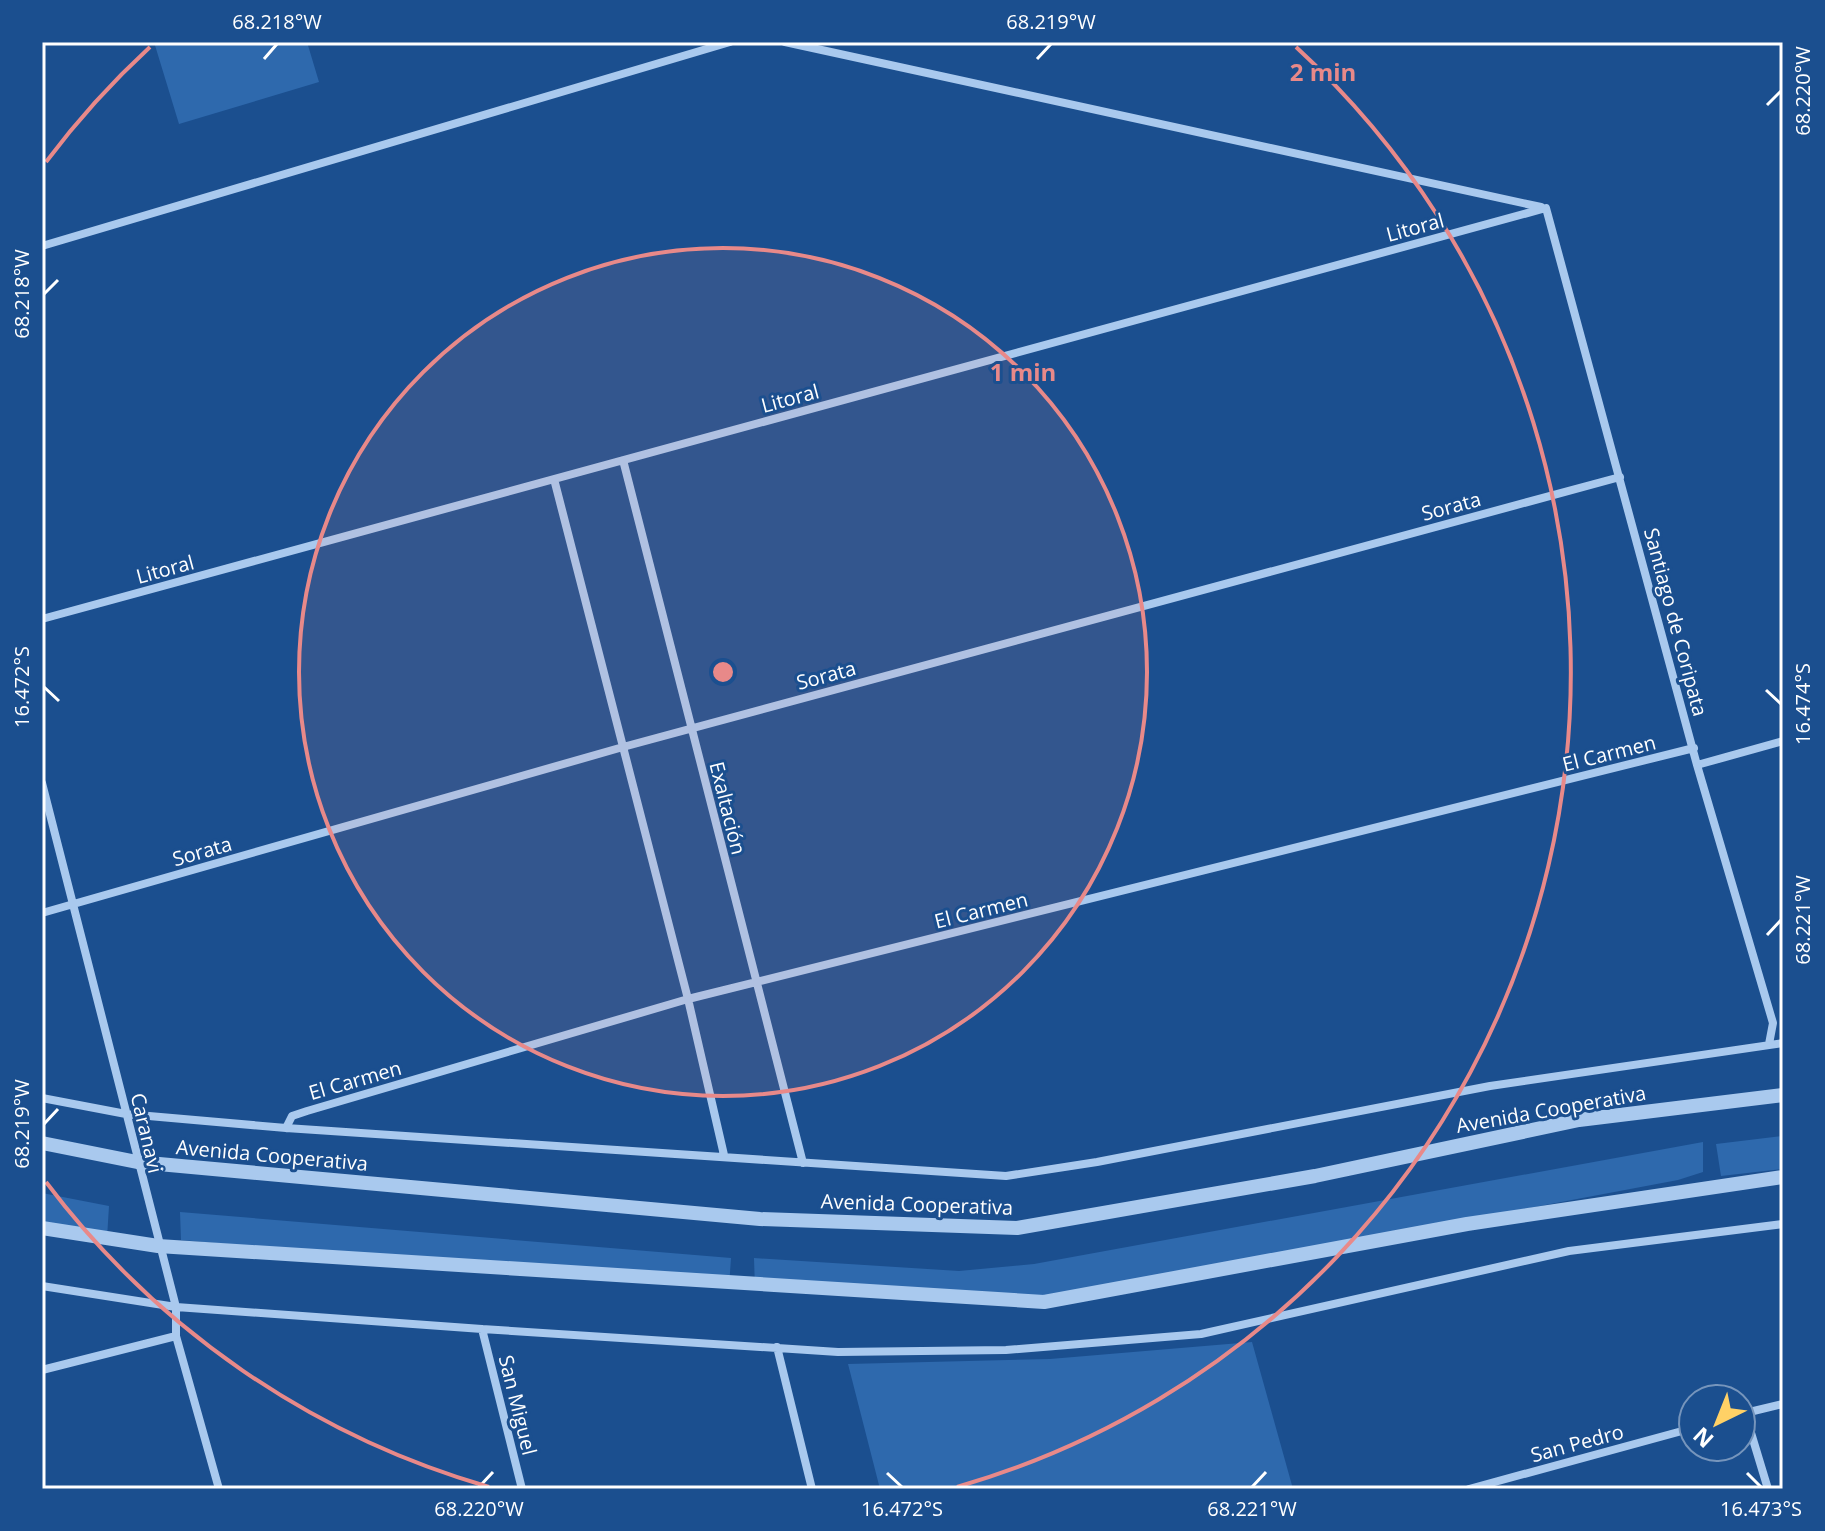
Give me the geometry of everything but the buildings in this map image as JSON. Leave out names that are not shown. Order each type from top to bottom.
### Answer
[{"type":"street","points":[[42,246],[730,42]]},
{"type":"street","points":[[785,42],[1546,208]]},
{"type":"street","name":"Litoral","points":[[42,619],[1546,208]]},
{"type":"street","name":"Santiago de Coripata","points":[[1546,208],[1697,765],[1773,1023],[1769,1044]]},
{"type":"street","name":"Exaltación","points":[[623,460],[803,1163]]},
{"type":"street","name":"Sorata","points":[[42,913],[691,728],[1620,477]]},
{"type":"street","points":[[554,479],[688,999],[724,1155]]},
{"type":"street","points":[[1697,765],[1783,741]]},
{"type":"street","name":"El Carmen","points":[[286,1128],[292,1116],[307,1111],[688,999],[1694,748]]},
{"type":"street","name":"Caranavi","points":[[42,783],[176,1307],[176,1336],[219,1489]]},
{"type":"street","points":[[42,1098],[126,1114],[286,1128],[1006,1176],[1097,1162],[1490,1086],[1783,1043]]},
{"type":"street","name":"Avenida Cooperativa","points":[[42,1143],[137,1162],[760,1219],[1017,1228],[1315,1176],[1579,1120],[1783,1095]]},
{"type":"street","points":[[42,1228],[158,1246],[1044,1302],[1467,1224],[1783,1177]]},
{"type":"street","points":[[42,1286],[176,1307],[482,1329],[838,1352],[1006,1350],[1201,1334],[1569,1251],[1783,1224]]},
{"type":"street","name":"San Miguel","points":[[482,1329],[522,1489]]},
{"type":"street","points":[[42,1370],[176,1336]]},
{"type":"street","points":[[777,1347],[812,1489]]},
{"type":"street","points":[[1757,1410],[1783,1404]]},
{"type":"street","name":"San Pedro","points":[[1473,1488],[1677,1432]]},
{"type":"street","points":[[1757,1456],[1768,1489]]},
{"type":"shaded area","points":[[154,42],[307,42],[319,82],[179,124]]},
{"type":"shaded area","points":[[1783,1136],[1783,1169],[1721,1176],[1716,1144]]},
{"type":"shaded area","points":[[1703,1142],[1703,1172],[1678,1180],[1038,1301],[755,1289],[754,1258],[959,1271],[1034,1264]]},
{"type":"shaded area","points":[[42,1193],[109,1206],[107,1238],[42,1227]]},
{"type":"shaded area","points":[[180,1212],[731,1258],[729,1287],[181,1240]]},
{"type":"shaded area","points":[[1252,1342],[1293,1489],[880,1489],[848,1364],[1050,1359]]}]
